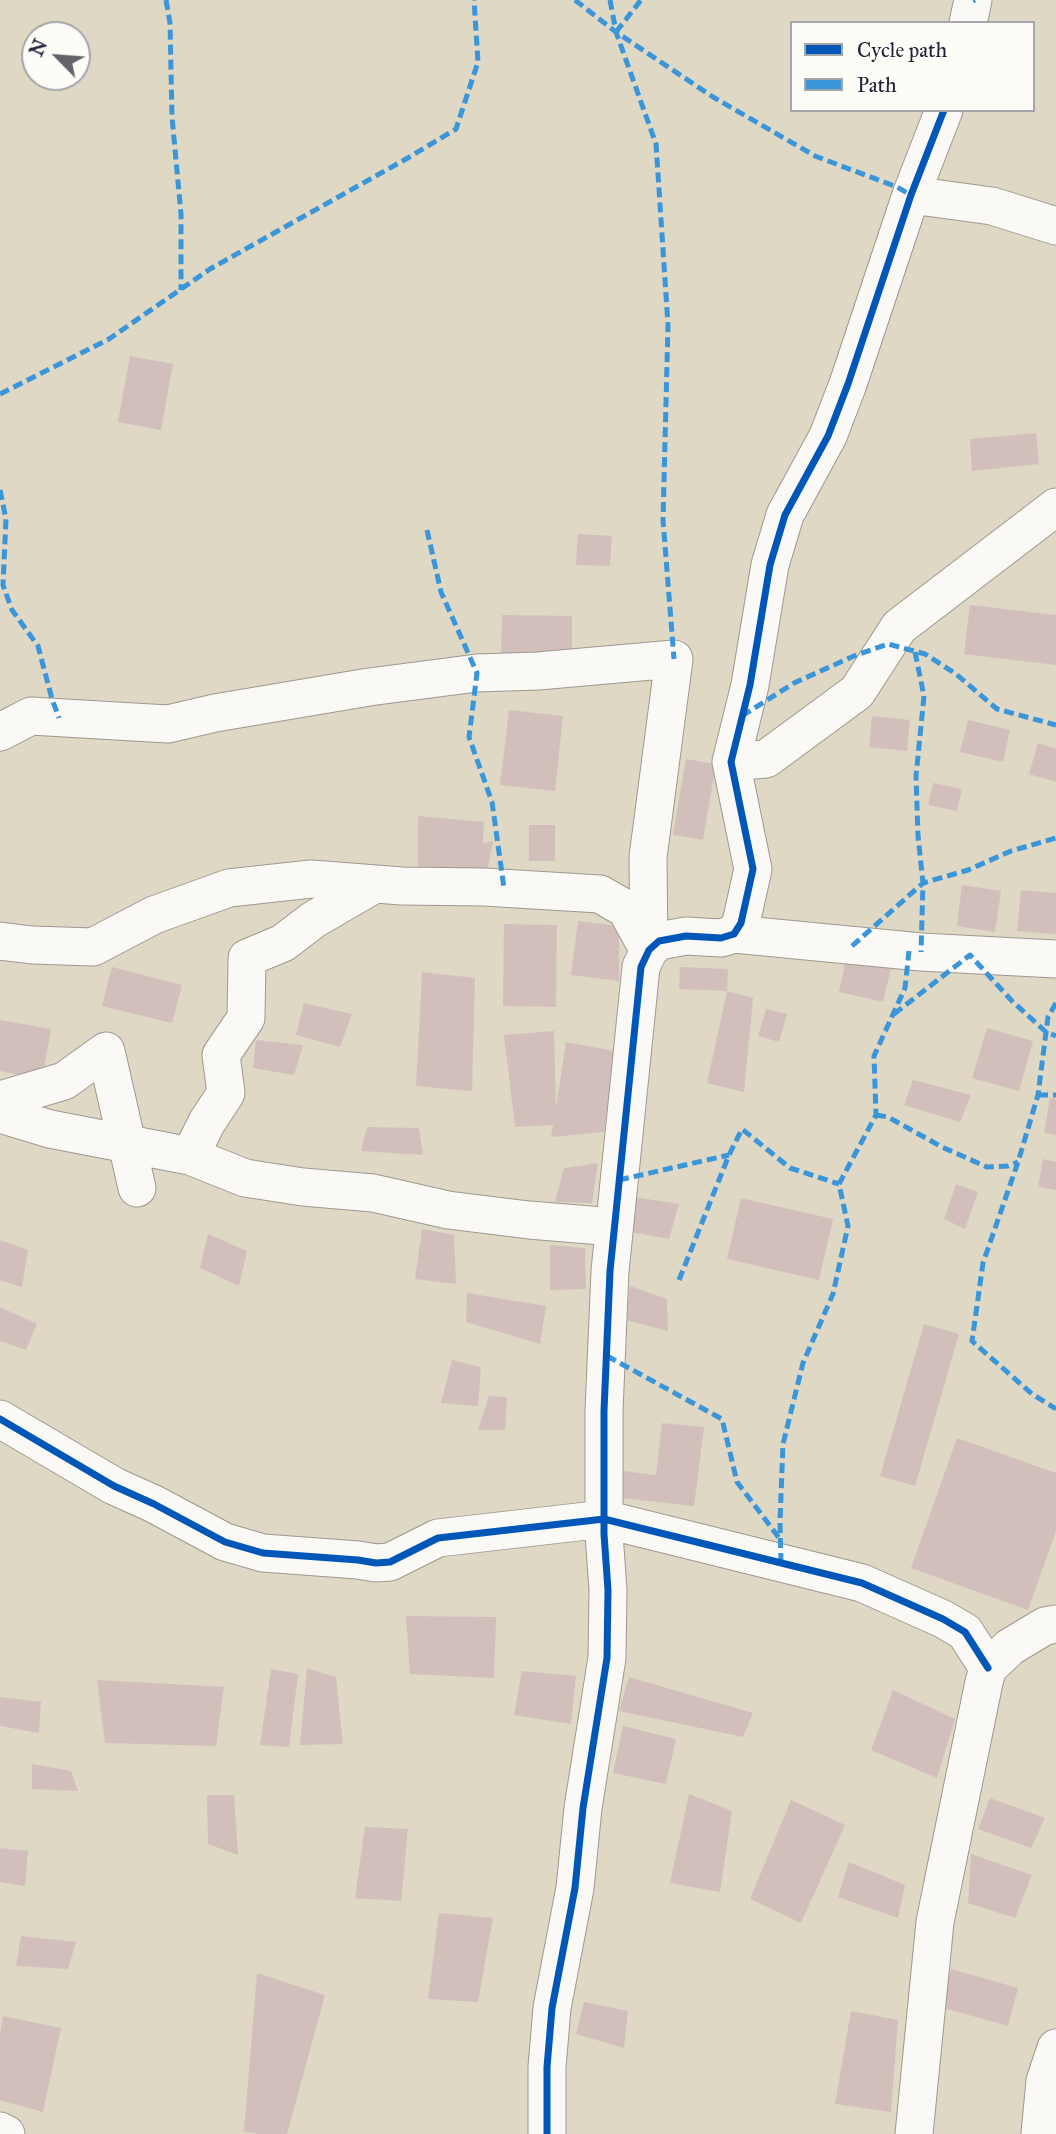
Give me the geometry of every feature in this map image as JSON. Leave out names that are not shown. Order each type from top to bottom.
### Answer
[{"type":"street","points":[[968,21],[973,0]]},
{"type":"street","points":[[734,934],[741,923],[753,869],[731,762],[750,685],[770,565],[785,515],[828,436],[848,384],[911,195],[943,112]]},
{"type":"street","points":[[911,195],[992,206],[1056,226]]},
{"type":"street","points":[[731,762],[766,759],[857,692],[899,627],[1056,507]]},
{"type":"street","points":[[0,732],[31,716],[168,724],[215,713],[382,685],[477,673],[551,670],[674,659],[648,857],[649,950]]},
{"type":"street","points":[[0,941],[32,946],[93,947],[154,915],[229,888],[311,879],[600,894],[626,909],[649,950]]},
{"type":"street","points":[[190,1156],[207,1122],[226,1093],[221,1055],[246,1018],[247,958],[283,943],[313,920],[375,884]]},
{"type":"street","points":[[547,2134],[547,2067],[552,2008],[575,1888],[583,1808],[607,1658],[604,1411],[610,1271],[641,967],[649,950],[659,941],[686,936],[722,937],[734,934],[921,952],[1056,959]]},
{"type":"street","points":[[0,1100],[64,1081],[106,1051],[137,1188]]},
{"type":"street","points":[[0,1114],[50,1129],[190,1156],[245,1178],[303,1187],[373,1193],[448,1210],[614,1227]]},
{"type":"street","points":[[0,1419],[114,1486],[225,1542],[263,1553],[390,1562],[438,1538],[604,1520],[862,1583],[943,1619],[965,1632],[988,1668]]},
{"type":"street","points":[[914,2134],[934,1922],[988,1668],[1010,1647],[1045,1626],[1056,1624]]},
{"type":"street","points":[[1040,2134],[1045,2081],[1056,2048]]},
{"type":"street","points":[[0,2131],[6,2134]]},
{"type":"building","points":[[130,356],[173,364],[161,430],[118,422]]},
{"type":"building","points":[[1036,433],[1039,464],[972,471],[970,439]]},
{"type":"building","points":[[578,534],[612,536],[610,566],[576,565]]},
{"type":"building","points":[[970,605],[1056,615],[1056,665],[964,654]]},
{"type":"building","points":[[502,615],[572,616],[572,656],[501,656]]},
{"type":"building","points":[[509,710],[563,716],[555,791],[500,785]]},
{"type":"building","points":[[872,716],[910,720],[907,751],[869,747]]},
{"type":"building","points":[[968,720],[1010,730],[1003,762],[960,752]]},
{"type":"building","points":[[1038,743],[1056,749],[1056,782],[1029,774]]},
{"type":"building","points":[[686,759],[716,764],[703,840],[673,835]]},
{"type":"building","points":[[933,783],[962,789],[957,811],[928,805]]},
{"type":"building","points":[[418,816],[484,822],[483,843],[493,841],[484,887],[418,879]]},
{"type":"building","points":[[529,825],[555,825],[555,861],[529,861]]},
{"type":"building","points":[[962,885],[1001,891],[995,932],[957,926]]},
{"type":"building","points":[[1021,890],[1056,893],[1056,934],[1017,931]]},
{"type":"building","points":[[578,921],[619,926],[619,981],[571,975]]},
{"type":"building","points":[[504,924],[557,925],[556,1007],[503,1006]]},
{"type":"building","points":[[846,958],[891,968],[883,1002],[839,992]]},
{"type":"building","points":[[112,967],[182,985],[172,1023],[102,1006]]},
{"type":"building","points":[[680,967],[728,969],[727,991],[679,989]]},
{"type":"building","points":[[422,972],[475,978],[472,1091],[416,1086]]},
{"type":"building","points":[[727,991],[753,998],[744,1092],[707,1083]]},
{"type":"building","points":[[304,1003],[352,1014],[340,1047],[296,1035]]},
{"type":"building","points":[[766,1009],[787,1014],[779,1042],[758,1036]]},
{"type":"building","points":[[0,1020],[51,1029],[42,1079],[0,1071]]},
{"type":"building","points":[[987,1028],[1033,1041],[1019,1091],[972,1078]]},
{"type":"building","points":[[554,1031],[556,1108],[566,1042],[615,1051],[604,1132],[551,1137],[553,1125],[515,1127],[504,1035]]},
{"type":"building","points":[[256,1040],[303,1045],[294,1075],[253,1068]]},
{"type":"building","points":[[913,1080],[971,1095],[960,1122],[904,1105]]},
{"type":"building","points":[[1050,1098],[1056,1099],[1056,1135],[1044,1133]]},
{"type":"building","points":[[367,1127],[419,1128],[423,1155],[361,1151]]},
{"type":"building","points":[[1043,1159],[1056,1162],[1056,1190],[1038,1187]]},
{"type":"building","points":[[598,1163],[592,1203],[555,1202],[564,1168]]},
{"type":"building","points":[[956,1184],[978,1192],[965,1229],[944,1219]]},
{"type":"building","points":[[634,1197],[679,1204],[669,1239],[631,1232]]},
{"type":"building","points":[[741,1198],[833,1219],[819,1280],[727,1259]]},
{"type":"building","points":[[422,1229],[454,1235],[456,1284],[415,1279]]},
{"type":"building","points":[[208,1234],[247,1251],[239,1286],[200,1268]]},
{"type":"building","points":[[0,1240],[28,1250],[22,1287],[0,1280]]},
{"type":"building","points":[[550,1245],[585,1248],[586,1289],[550,1290]]},
{"type":"building","points":[[630,1286],[667,1299],[668,1331],[626,1320]]},
{"type":"building","points":[[467,1293],[546,1306],[540,1344],[466,1322]]},
{"type":"building","points":[[0,1307],[37,1324],[26,1350],[0,1341]]},
{"type":"building","points":[[924,1324],[959,1334],[915,1486],[880,1476]]},
{"type":"building","points":[[452,1360],[481,1367],[478,1406],[441,1403]]},
{"type":"building","points":[[489,1396],[507,1397],[505,1430],[478,1430]]},
{"type":"building","points":[[662,1423],[704,1427],[694,1506],[621,1498],[624,1471],[656,1475]]},
{"type":"building","points":[[957,1438],[1056,1473],[1056,1531],[1028,1610],[911,1568]]},
{"type":"building","points":[[406,1616],[496,1617],[494,1678],[410,1674]]},
{"type":"building","points":[[307,1668],[336,1677],[343,1744],[300,1745]]},
{"type":"building","points":[[271,1669],[298,1674],[289,1747],[260,1745]]},
{"type":"building","points":[[522,1671],[576,1676],[571,1724],[514,1715]]},
{"type":"building","points":[[629,1677],[753,1713],[743,1737],[619,1711]]},
{"type":"building","points":[[97,1680],[224,1687],[216,1746],[105,1743]]},
{"type":"building","points":[[893,1690],[955,1719],[937,1778],[871,1750]]},
{"type":"building","points":[[0,1697],[41,1702],[39,1733],[0,1726]]},
{"type":"building","points":[[623,1726],[676,1739],[666,1784],[613,1773]]},
{"type":"building","points":[[32,1764],[71,1771],[78,1791],[32,1789]]},
{"type":"building","points":[[689,1794],[732,1811],[720,1892],[670,1883]]},
{"type":"building","points":[[207,1795],[234,1795],[238,1855],[208,1844]]},
{"type":"building","points":[[990,1798],[1045,1818],[1031,1848],[978,1829]]},
{"type":"building","points":[[791,1800],[845,1825],[801,1923],[750,1899]]},
{"type":"building","points":[[365,1827],[408,1829],[401,1901],[355,1898]]},
{"type":"building","points":[[0,1848],[28,1851],[25,1886],[0,1882]]},
{"type":"building","points":[[971,1854],[1032,1875],[1015,1918],[968,1903]]},
{"type":"building","points":[[849,1862],[905,1885],[898,1918],[838,1897]]},
{"type":"building","points":[[439,1913],[493,1918],[478,2002],[428,1999]]},
{"type":"building","points":[[21,1936],[76,1942],[68,1969],[16,1966]]},
{"type":"building","points":[[951,1969],[1018,1988],[1008,2026],[940,2007]]},
{"type":"building","points":[[257,1973],[325,1995],[287,2134],[244,2131]]},
{"type":"building","points":[[584,2002],[628,2011],[624,2048],[576,2034]]},
{"type":"building","points":[[851,2011],[898,2020],[891,2112],[835,2104]]},
{"type":"building","points":[[3,2016],[61,2028],[43,2112],[0,2100],[0,2036]]},
{"type":"marked path","points":[[166,0],[170,23],[172,117],[181,214],[181,290]]},
{"type":"marked path","points":[[0,394],[109,339],[210,269],[456,129],[478,62],[474,0]]},
{"type":"marked path","points":[[575,0],[616,32],[713,97],[815,156],[897,187],[911,195]]},
{"type":"marked path","points":[[610,0],[616,32],[656,144],[668,325],[663,520],[674,659]]},
{"type":"marked path","points":[[616,32],[641,0]]},
{"type":"marked path","points":[[0,490],[6,519],[3,585],[12,610],[38,646],[59,718]]},
{"type":"marked path","points":[[427,530],[441,592],[477,673],[469,737],[492,802],[504,888]]},
{"type":"marked path","points":[[742,716],[794,683],[888,644],[925,654],[956,674],[997,709],[1056,725]]},
{"type":"marked path","points":[[915,652],[924,696],[916,776],[923,883],[921,952]]},
{"type":"marked path","points":[[852,946],[923,883],[968,870],[1011,851],[1056,838]]},
{"type":"marked path","points":[[781,1563],[783,1444],[803,1363],[833,1294],[848,1226],[839,1184],[876,1115],[874,1056],[905,988],[909,951]]},
{"type":"marked path","points":[[894,1014],[970,955],[1012,1001],[1046,1032],[1056,1036]]},
{"type":"marked path","points":[[1056,1003],[1048,1017],[1038,1095],[983,1263],[972,1341],[1032,1394],[1056,1409]]},
{"type":"marked path","points":[[1038,1095],[1056,1095]]},
{"type":"marked path","points":[[876,1115],[888,1117],[942,1147],[987,1167],[1008,1166],[1018,1162]]},
{"type":"marked path","points":[[679,1280],[742,1129],[790,1168],[839,1184]]},
{"type":"marked path","points":[[619,1180],[729,1155]]},
{"type":"marked path","points":[[607,1356],[722,1419],[737,1482],[780,1539]]},
{"type":"cycle path","points":[[547,2134],[547,2067],[552,2008],[575,1888],[583,1808],[607,1658],[604,1411],[610,1271],[641,967],[649,950],[659,941],[686,936],[721,938],[734,934],[741,923],[753,869],[731,762],[750,685],[770,565],[785,515],[828,436],[848,384],[911,195],[943,112]]},
{"type":"cycle path","points":[[0,1419],[114,1486],[225,1542],[263,1553],[390,1562],[438,1538],[604,1519],[862,1583],[943,1619],[965,1632],[988,1668]]}]
